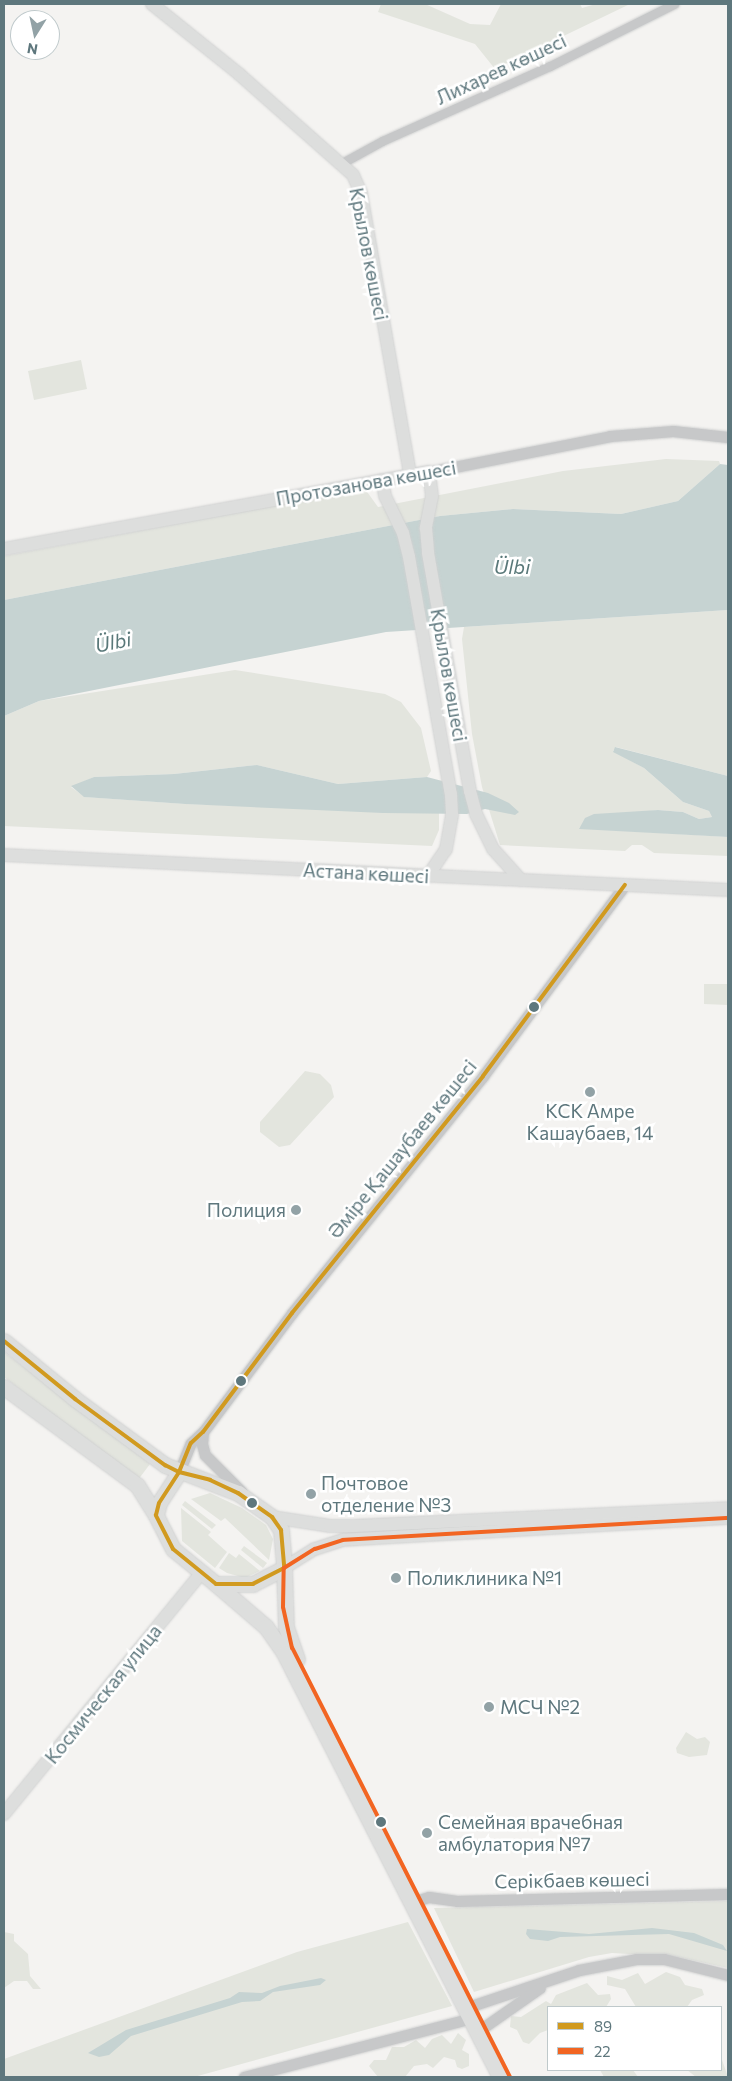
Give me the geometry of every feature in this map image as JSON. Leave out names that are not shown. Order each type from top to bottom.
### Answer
[{"type":"main road","name":"Крылов көшесі","points":[[152,4],[342,163],[353,175],[360,193],[410,475]]},
{"type":"main road","name":"Крылов көшесі","points":[[429,472],[432,496],[426,528],[428,553],[470,791],[476,814],[493,849],[521,880]]},
{"type":"main road","name":"Протозанова көшесі","points":[[4,549],[429,472]]},
{"type":"main road","name":"Крылов көшесі","points":[[382,480],[387,502],[403,533],[409,557],[451,794],[452,815],[446,849],[428,876]]},
{"type":"main road","name":"Астана көшесі","points":[[4,855],[728,890]]},
{"type":"main road","points":[[4,1341],[75,1399],[179,1472],[210,1480],[250,1500],[272,1517],[281,1530],[284,1568],[283,1607],[292,1648],[500,2077]]},
{"type":"main road","points":[[4,1387],[137,1485],[156,1515],[173,1549],[266,1627],[284,1653],[419,1908]]},
{"type":"main road","points":[[156,1515],[162,1496],[179,1472]]},
{"type":"main road","points":[[272,1517],[330,1526],[353,1526],[728,1508]]},
{"type":"main road","points":[[216,1584],[253,1584],[315,1549],[343,1540],[728,1518]]},
{"type":"main road","name":"Космическая улица","points":[[4,1814],[201,1573]]},
{"type":"main road","points":[[468,2008],[484,2027],[510,2077]]},
{"type":"street","name":"Лихарев көшесі","points":[[342,163],[382,142],[550,66],[674,4]]},
{"type":"street","name":"Протозанова көшесі","points":[[429,472],[610,436],[673,431],[728,437]]},
{"type":"street","name":"Әміре Қашаубаев көшесі","points":[[179,1472],[191,1443],[203,1432],[292,1313],[483,1076],[625,885]]},
{"type":"street","points":[[203,1432],[202,1444],[205,1455],[250,1500]]},
{"type":"street","name":"Серікбаев көшесі","points":[[419,1908],[429,1897],[457,1901],[728,1894]]},
{"type":"street","points":[[244,2077],[468,2008],[549,1982],[579,1970],[636,1959],[664,1959],[728,1975]]},
{"type":"street","points":[[484,2027],[549,1982]]},
{"type":"shaded area","points":[[381,4],[425,4],[470,24],[490,25],[501,4],[580,4],[582,8],[596,4],[630,4],[495,69],[475,44],[378,12]]},
{"type":"shaded area","points":[[81,360],[87,389],[34,400],[28,371]]},
{"type":"shaded area","points":[[666,459],[719,461],[720,464],[678,501],[621,514],[513,509],[440,516],[4,600],[4,556],[365,489],[378,507],[563,471]]},
{"type":"shaded area","points":[[728,610],[728,776],[616,747],[613,751],[644,768],[683,802],[709,811],[712,817],[699,819],[683,812],[658,810],[627,814],[579,828],[728,837],[728,856],[654,853],[642,845],[632,845],[625,851],[500,845],[482,787],[472,734],[462,639],[464,627]]},
{"type":"shaded area","points":[[235,670],[385,694],[401,702],[421,728],[431,771],[427,777],[338,784],[257,765],[174,774],[94,777],[71,787],[85,797],[186,804],[439,812],[439,830],[432,846],[4,826],[4,716],[39,701]]},
{"type":"shaded area","points":[[704,984],[728,984],[728,1005],[704,1004]]},
{"type":"shaded area","points":[[305,1071],[320,1074],[331,1085],[334,1097],[290,1145],[279,1147],[260,1132],[260,1122]]},
{"type":"shaded area","points":[[4,1352],[150,1464],[138,1480],[4,1377]]},
{"type":"shaded area","points":[[210,1493],[242,1508],[266,1525],[273,1539],[269,1560],[225,1518],[221,1521],[191,1499]]},
{"type":"shaded area","points":[[185,1501],[216,1525],[212,1529],[182,1505]]},
{"type":"shaded area","points":[[181,1508],[211,1532],[208,1535],[227,1552],[215,1568],[182,1541]]},
{"type":"shaded area","points":[[244,1546],[267,1563],[263,1568],[241,1550]]},
{"type":"shaded area","points":[[229,1553],[236,1558],[239,1554],[260,1571],[245,1578],[227,1573],[219,1568]]},
{"type":"shaded area","points":[[686,1732],[697,1739],[705,1737],[710,1742],[707,1755],[689,1757],[677,1753],[676,1748]]},
{"type":"shaded area","points":[[728,1901],[728,1968],[678,1957],[612,1953],[589,1957],[474,1992],[434,1908]]},
{"type":"shaded area","points":[[408,1922],[452,2006],[194,2077],[4,2077],[4,2059],[297,1952]]},
{"type":"shaded area","points":[[4,1932],[14,1934],[14,1941],[28,1954],[30,1976],[41,1989],[33,1989],[27,1981],[14,1981],[4,1988]]},
{"type":"shaded area","points":[[666,1972],[680,1977],[685,1985],[702,1989],[704,1995],[692,2000],[688,2006],[635,2006],[625,1989],[607,1985],[607,1976],[622,1980],[638,1973],[645,1984]]},
{"type":"shaded area","points":[[587,1983],[598,1995],[610,1994],[611,1999],[607,2006],[547,2006],[547,2030],[540,2033],[529,2044],[523,2042],[517,2030],[510,2027],[511,2016],[521,2017],[546,2001],[551,2004],[556,1995]]},
{"type":"shaded area","points":[[458,2033],[466,2040],[462,2050],[469,2054],[469,2066],[462,2069],[457,2067],[455,2060],[444,2057],[433,2068],[427,2064],[414,2066],[405,2077],[378,2077],[369,2066],[374,2060],[386,2060],[392,2047],[404,2047],[416,2040],[425,2048],[432,2039],[442,2035],[451,2044]]},
{"type":"shaded area","points":[[722,2060],[728,2077],[696,2077],[688,2071],[722,2071]]},
{"type":"shaded area","points":[[601,2071],[634,2071],[638,2077],[604,2077]]},
{"type":"water","name":"Ülbi","points":[[720,464],[728,465],[728,610],[386,632],[39,701],[4,716],[4,600],[440,516],[513,509],[621,514],[678,501]]},
{"type":"water","points":[[615,747],[728,776],[728,837],[579,829],[585,818],[594,814],[658,810],[683,812],[699,819],[712,817],[709,811],[683,802],[644,768],[613,752]]},
{"type":"water","points":[[257,765],[338,784],[427,777],[488,793],[509,803],[519,812],[515,815],[485,809],[467,814],[383,813],[185,804],[84,797],[71,786],[94,777],[174,774]]},
{"type":"water","points":[[652,1928],[694,1933],[723,1945],[727,1951],[669,1934],[560,1937],[548,1941],[530,1939],[526,1934],[527,1929],[589,1934]]},
{"type":"water","points":[[321,1978],[326,1980],[320,1985],[273,1992],[260,2001],[242,2002],[131,2036],[109,2055],[99,2057],[88,2053],[126,2030],[230,1998],[239,1992],[262,1993],[280,1986]]},
{"type":"transit line","name":"89","points":[[4,1341],[75,1399],[165,1465],[179,1472],[210,1480],[238,1493],[272,1517],[281,1530],[284,1568],[253,1584],[216,1584],[173,1549],[156,1515],[159,1503],[179,1472],[191,1443],[203,1432],[292,1313],[483,1076],[625,885]]},
{"type":"transit line","name":"22","points":[[510,2077],[292,1648],[283,1607],[284,1568],[315,1549],[343,1540],[728,1518]]},
{"type":"place","name":"КСК Амре Кашаубаев, 14","points":[[590,1092]]},
{"type":"place","name":"Полиция","points":[[296,1210]]},
{"type":"place","name":"Почтовое отделение №3","points":[[311,1494]]},
{"type":"place","name":"Поликлиника №1","points":[[396,1578]]},
{"type":"place","name":"МСЧ №2","points":[[489,1707]]},
{"type":"place","name":"Семейная врачебная амбулатория №7","points":[[427,1833]]}]
